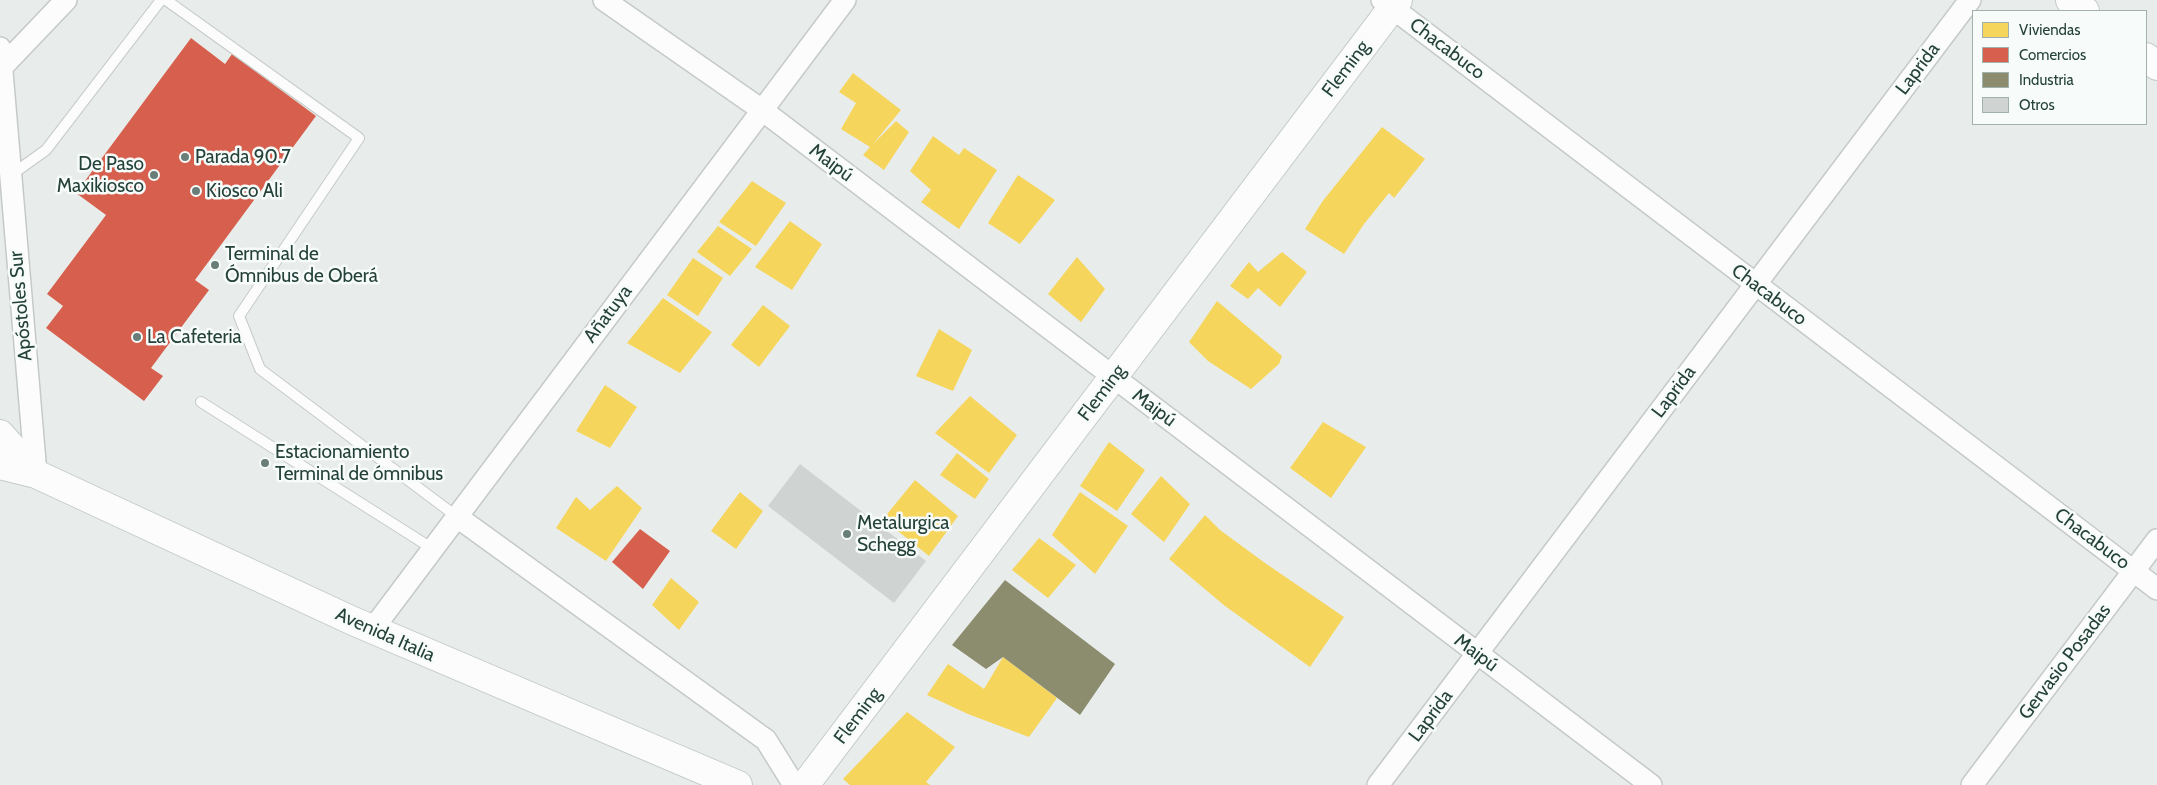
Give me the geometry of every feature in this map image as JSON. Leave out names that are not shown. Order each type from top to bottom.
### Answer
[{"type":"street","points":[[1,57],[66,0]]},
{"type":"street","name":"Maipú","points":[[604,0],[762,110],[1651,785]]},
{"type":"street","name":"Añatuya","points":[[372,630],[845,0]]},
{"type":"street","name":"Laprida","points":[[1378,785],[1970,0]]},
{"type":"street","points":[[2070,0],[2084,10]]},
{"type":"street","name":"Chacabuco","points":[[1391,3],[2157,589]]},
{"type":"street","name":"Fleming","points":[[805,785],[1114,377],[1391,3]]},
{"type":"street","name":"Apóstoles Sur","points":[[1,57],[36,474]]},
{"type":"street","points":[[2147,58],[2157,66]]},
{"type":"street","name":"Avenida Italia","points":[[0,434],[36,474]]},
{"type":"street","name":"Avenida Italia","points":[[0,465],[36,474],[372,630],[738,785]]},
{"type":"street","points":[[456,516],[766,740],[794,785]]},
{"type":"street","name":"Gervasio Posadas","points":[[1972,785],[2157,540]]},
{"type":"lane","points":[[10,176],[46,150],[161,0]]},
{"type":"lane","points":[[166,0],[359,138],[239,316],[260,369],[456,516]]},
{"type":"lane","points":[[200,402],[433,549]]},
{"type":"building: Viviendas","points":[[853,73],[901,110],[873,144],[896,121],[909,132],[884,170],[863,155],[870,147],[841,129],[856,103],[839,92]]},
{"type":"building: Viviendas","points":[[1382,127],[1425,159],[1394,198],[1389,193],[1364,224],[1344,254],[1305,229],[1322,202]]},
{"type":"building: Viviendas","points":[[933,136],[959,155],[964,148],[997,170],[959,229],[921,202],[931,190],[910,171]]},
{"type":"building: Viviendas","points":[[1018,175],[1055,200],[1020,244],[988,223]]},
{"type":"building: Viviendas","points":[[752,181],[786,203],[756,246],[719,222]]},
{"type":"building: Viviendas","points":[[790,221],[822,244],[792,290],[755,267]]},
{"type":"building: Viviendas","points":[[718,226],[752,249],[730,276],[697,252]]},
{"type":"building: Viviendas","points":[[1282,252],[1307,272],[1280,307],[1258,288],[1248,299],[1230,286],[1249,262],[1258,272]]},
{"type":"building: Viviendas","points":[[1077,257],[1105,289],[1081,322],[1048,294]]},
{"type":"building: Viviendas","points":[[693,258],[723,278],[698,316],[667,295]]},
{"type":"building: Viviendas","points":[[663,298],[712,332],[680,373],[627,343]]},
{"type":"building: Viviendas","points":[[1217,301],[1282,356],[1279,364],[1251,389],[1208,361],[1189,342]]},
{"type":"building: Viviendas","points":[[763,305],[790,326],[759,367],[731,345]]},
{"type":"building: Viviendas","points":[[939,329],[972,350],[953,391],[916,376]]},
{"type":"building: Viviendas","points":[[605,385],[637,407],[610,448],[576,431]]},
{"type":"building: Viviendas","points":[[970,396],[1017,435],[989,473],[935,433]]},
{"type":"building: Viviendas","points":[[1323,422],[1366,447],[1331,498],[1290,468]]},
{"type":"building: Viviendas","points":[[1109,442],[1145,470],[1117,511],[1080,486]]},
{"type":"building: Viviendas","points":[[957,453],[989,479],[975,499],[940,475]]},
{"type":"building: Viviendas","points":[[1161,476],[1190,504],[1164,542],[1131,514]]},
{"type":"building: Viviendas","points":[[915,480],[958,516],[929,556],[883,519]]},
{"type":"building: Viviendas","points":[[617,486],[642,508],[606,561],[556,528],[576,497],[590,510]]},
{"type":"building: Viviendas","points":[[740,492],[763,511],[736,549],[711,531]]},
{"type":"building: Viviendas","points":[[1080,492],[1128,526],[1095,574],[1052,535]]},
{"type":"building: Viviendas","points":[[1205,515],[1220,530],[1344,617],[1310,667],[1225,606],[1169,559]]},
{"type":"building: Viviendas","points":[[1039,538],[1076,565],[1048,598],[1012,570]]},
{"type":"building: Viviendas","points":[[671,578],[699,602],[679,630],[652,605]]},
{"type":"building: Viviendas","points":[[1003,657],[1057,698],[1029,737],[968,714],[927,695],[948,664],[984,689]]},
{"type":"building: Viviendas","points":[[907,712],[955,747],[926,782],[930,785],[850,785],[843,779]]},
{"type":"building: Comercios","points":[[191,38],[225,64],[232,54],[316,116],[195,280],[209,290],[151,368],[163,376],[144,401],[46,328],[63,306],[47,294],[106,215],[76,193]]},
{"type":"building: Comercios","points":[[640,529],[670,551],[643,589],[612,562]]},
{"type":"building: Industria","points":[[1005,580],[1115,664],[1080,715],[1003,657],[986,669],[952,645]]},
{"type":"building: Otros","name":"Metalurgica Schegg","points":[[800,464],[926,561],[894,603],[768,506]]},
{"type":"place","name":"Parada 90.7","points":[[185,157]]},
{"type":"place","name":"De Paso Maxikiosco","points":[[154,175]]},
{"type":"place","name":"Kiosco Ali","points":[[196,191]]},
{"type":"place","name":"Terminal de Ómnibus de Oberá","points":[[215,265]]},
{"type":"place","name":"La Cafeteria","points":[[137,337]]},
{"type":"place","name":"Estacionamiento Terminal de ómnibus","points":[[265,463]]},
{"type":"place","name":"Metalurgica Schegg","points":[[847,534]]}]
